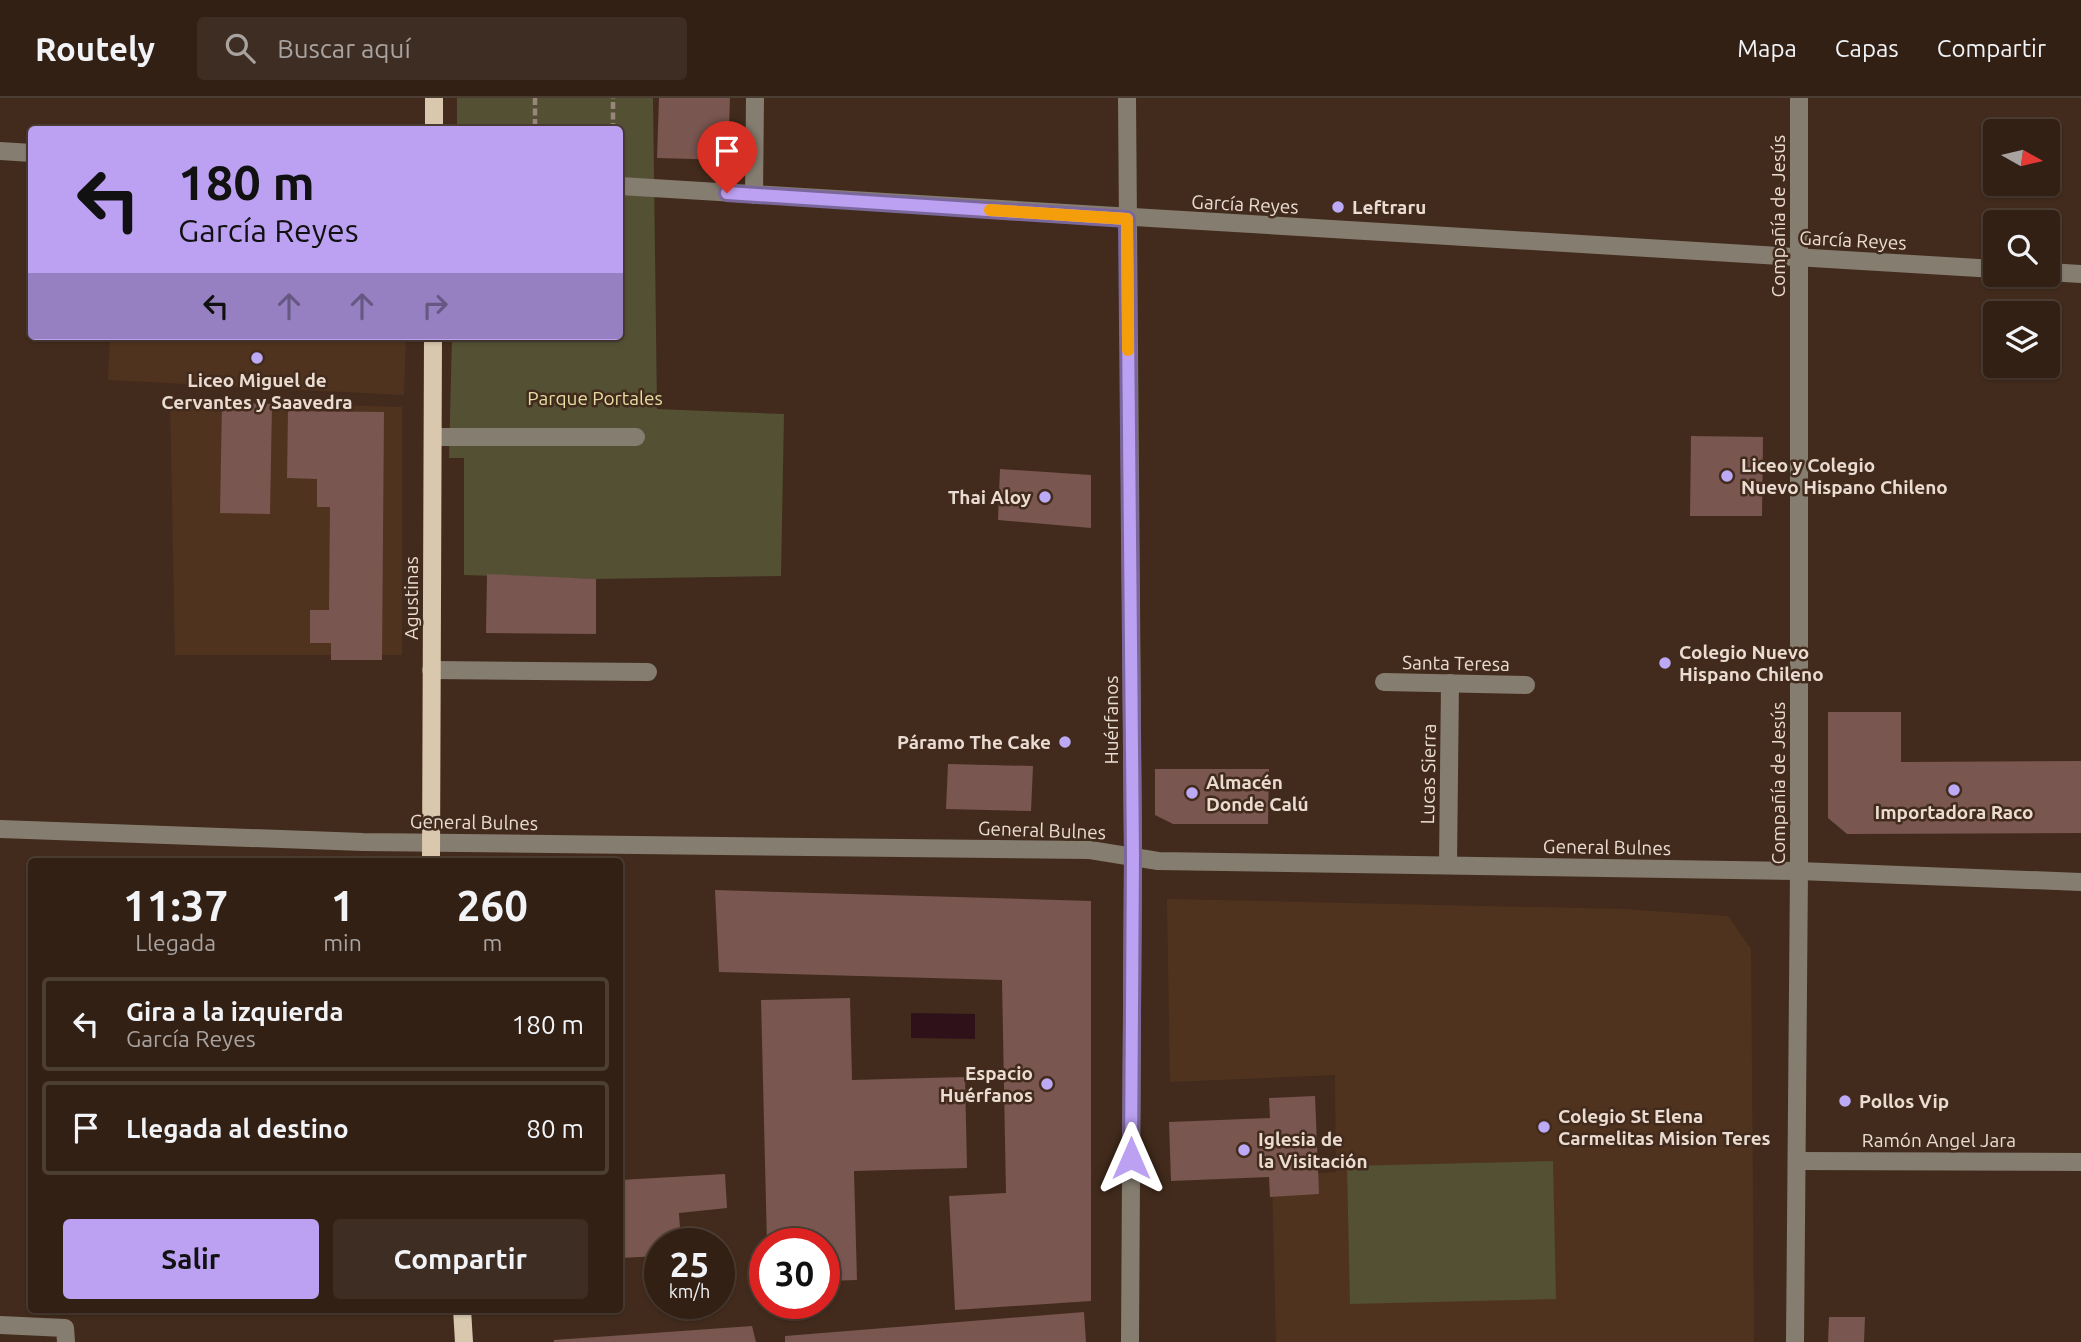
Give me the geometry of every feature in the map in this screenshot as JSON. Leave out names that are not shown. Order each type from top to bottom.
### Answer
[{"type":"main road","points":[[434,98],[434,126]]},
{"type":"main road","name":"Agustinas","points":[[432,858],[433,340]]},
{"type":"main road","points":[[462,1313],[464,1342]]},
{"type":"street","points":[[754,195],[755,98]]},
{"type":"street","name":"Huérfanos","points":[[1126,98],[1133,856],[1130,1342]]},
{"type":"street","name":"Compañía de Jesús","points":[[1795,1342],[1799,871],[1799,98]]},
{"type":"street","points":[[0,151],[28,153]]},
{"type":"street","name":"García Reyes","points":[[623,186],[1127,219],[1983,268]]},
{"type":"street","points":[[2060,273],[2081,274]]},
{"type":"street","points":[[433,437],[636,437]]},
{"type":"street","points":[[431,670],[648,672]]},
{"type":"street","name":"Santa Teresa","points":[[1384,682],[1526,685]]},
{"type":"street","name":"Lucas Sierra","points":[[1448,865],[1450,683]]},
{"type":"street","name":"General Bulnes","points":[[0,829],[430,843],[1055,849],[1090,850],[1158,860],[1799,871],[2081,882]]},
{"type":"street","name":"Ramón Angel Jara","points":[[1797,1161],[2081,1162]]},
{"type":"street","points":[[0,1325],[65,1328],[66,1342]]},
{"type":"path","points":[[535,98],[535,126]]},
{"type":"path","points":[[613,98],[613,126]]},
{"type":"shaded area","name":"Liceo Miguel de Cervantes y Saavedra","points":[[110,340],[406,340],[404,395],[108,380]]},
{"type":"shaded area","points":[[170,400],[402,407],[402,655],[175,655]]},
{"type":"shaded area","name":"Colegio St Elena Carmelitas Mision Teres","points":[[1167,899],[1622,909],[1728,916],[1751,949],[1754,1342],[1276,1342],[1272,1176],[1336,1172],[1335,1075],[1170,1082]]},
{"type":"shaded area","points":[[911,1013],[975,1014],[975,1039],[911,1038]]},
{"type":"green space","name":"Parque Portales","points":[[457,98],[653,98],[657,409],[784,414],[781,576],[596,579],[464,575],[464,458],[449,458],[452,340],[623,340],[623,126],[457,126]]},
{"type":"green space","points":[[1553,1161],[1556,1299],[1350,1304],[1347,1166]]},
{"type":"building","points":[[659,98],[730,98],[728,160],[657,158]]},
{"type":"building","points":[[222,403],[272,404],[270,514],[220,513]]},
{"type":"building","points":[[288,411],[384,412],[382,660],[331,660],[331,643],[310,643],[310,610],[329,610],[330,507],[317,507],[317,479],[287,478]]},
{"type":"building","name":"Liceo y Colegio Nuevo Hispano Chileno","points":[[1691,436],[1763,437],[1762,516],[1690,516]]},
{"type":"building","name":"Thai Aloy","points":[[1000,469],[1091,475],[1091,528],[998,520]]},
{"type":"building","points":[[487,574],[596,579],[596,634],[486,633]]},
{"type":"building","name":"Importadora Raco","points":[[1828,712],[1901,712],[1901,762],[2081,761],[2081,833],[1847,834],[1828,818]]},
{"type":"building","points":[[948,764],[1033,766],[1031,811],[946,809]]},
{"type":"building","points":[[1155,769],[1269,769],[1268,824],[1173,824],[1155,815]]},
{"type":"building","name":"Espacio Huérfanos","points":[[715,890],[1091,901],[1091,1301],[955,1310],[949,1196],[1006,1193],[1002,980],[719,972]]},
{"type":"building","points":[[850,998],[852,1080],[965,1077],[967,1168],[854,1171],[857,1280],[840,1281],[840,1228],[767,1228],[761,1000]]},
{"type":"building","name":"Iglesia de la Visitación","points":[[1315,1096],[1319,1194],[1270,1197],[1269,1177],[1171,1181],[1169,1122],[1270,1118],[1269,1098]]},
{"type":"building","points":[[725,1174],[727,1208],[679,1213],[680,1228],[644,1228],[644,1257],[623,1258],[623,1180]]},
{"type":"building","points":[[1084,1312],[1086,1342],[785,1342],[785,1336]]},
{"type":"building","points":[[1829,1317],[1865,1317],[1864,1342],[1828,1342]]},
{"type":"building","points":[[752,1326],[756,1342],[554,1342],[554,1340]]},
{"type":"slow traffic","points":[[990,210],[1127,219],[1128,350]]},
{"type":"place","name":"Leftraru","points":[[1338,207]]},
{"type":"place","name":"Liceo Miguel de Cervantes y Saavedra","points":[[257,358]]},
{"type":"place","name":"Liceo y Colegio Nuevo Hispano Chileno","points":[[1727,476]]},
{"type":"place","name":"Thai Aloy","points":[[1045,497]]},
{"type":"place","name":"Colegio Nuevo Hispano Chileno","points":[[1665,663]]},
{"type":"place","name":"Páramo The Cake","points":[[1065,742]]},
{"type":"place","name":"Importadora Raco","points":[[1954,790]]},
{"type":"place","name":"Almacén Donde Calú","points":[[1192,793]]},
{"type":"place","name":"Espacio Huérfanos","points":[[1047,1084]]},
{"type":"place","name":"Pollos Vip","points":[[1845,1101]]},
{"type":"place","name":"Colegio St Elena Carmelitas Mision Teres","points":[[1544,1127]]},
{"type":"place","name":"Iglesia de la Visitación","points":[[1244,1150]]},
{"type":"route","points":[[727,193],[1127,219],[1133,856],[1131,1158]]}]
